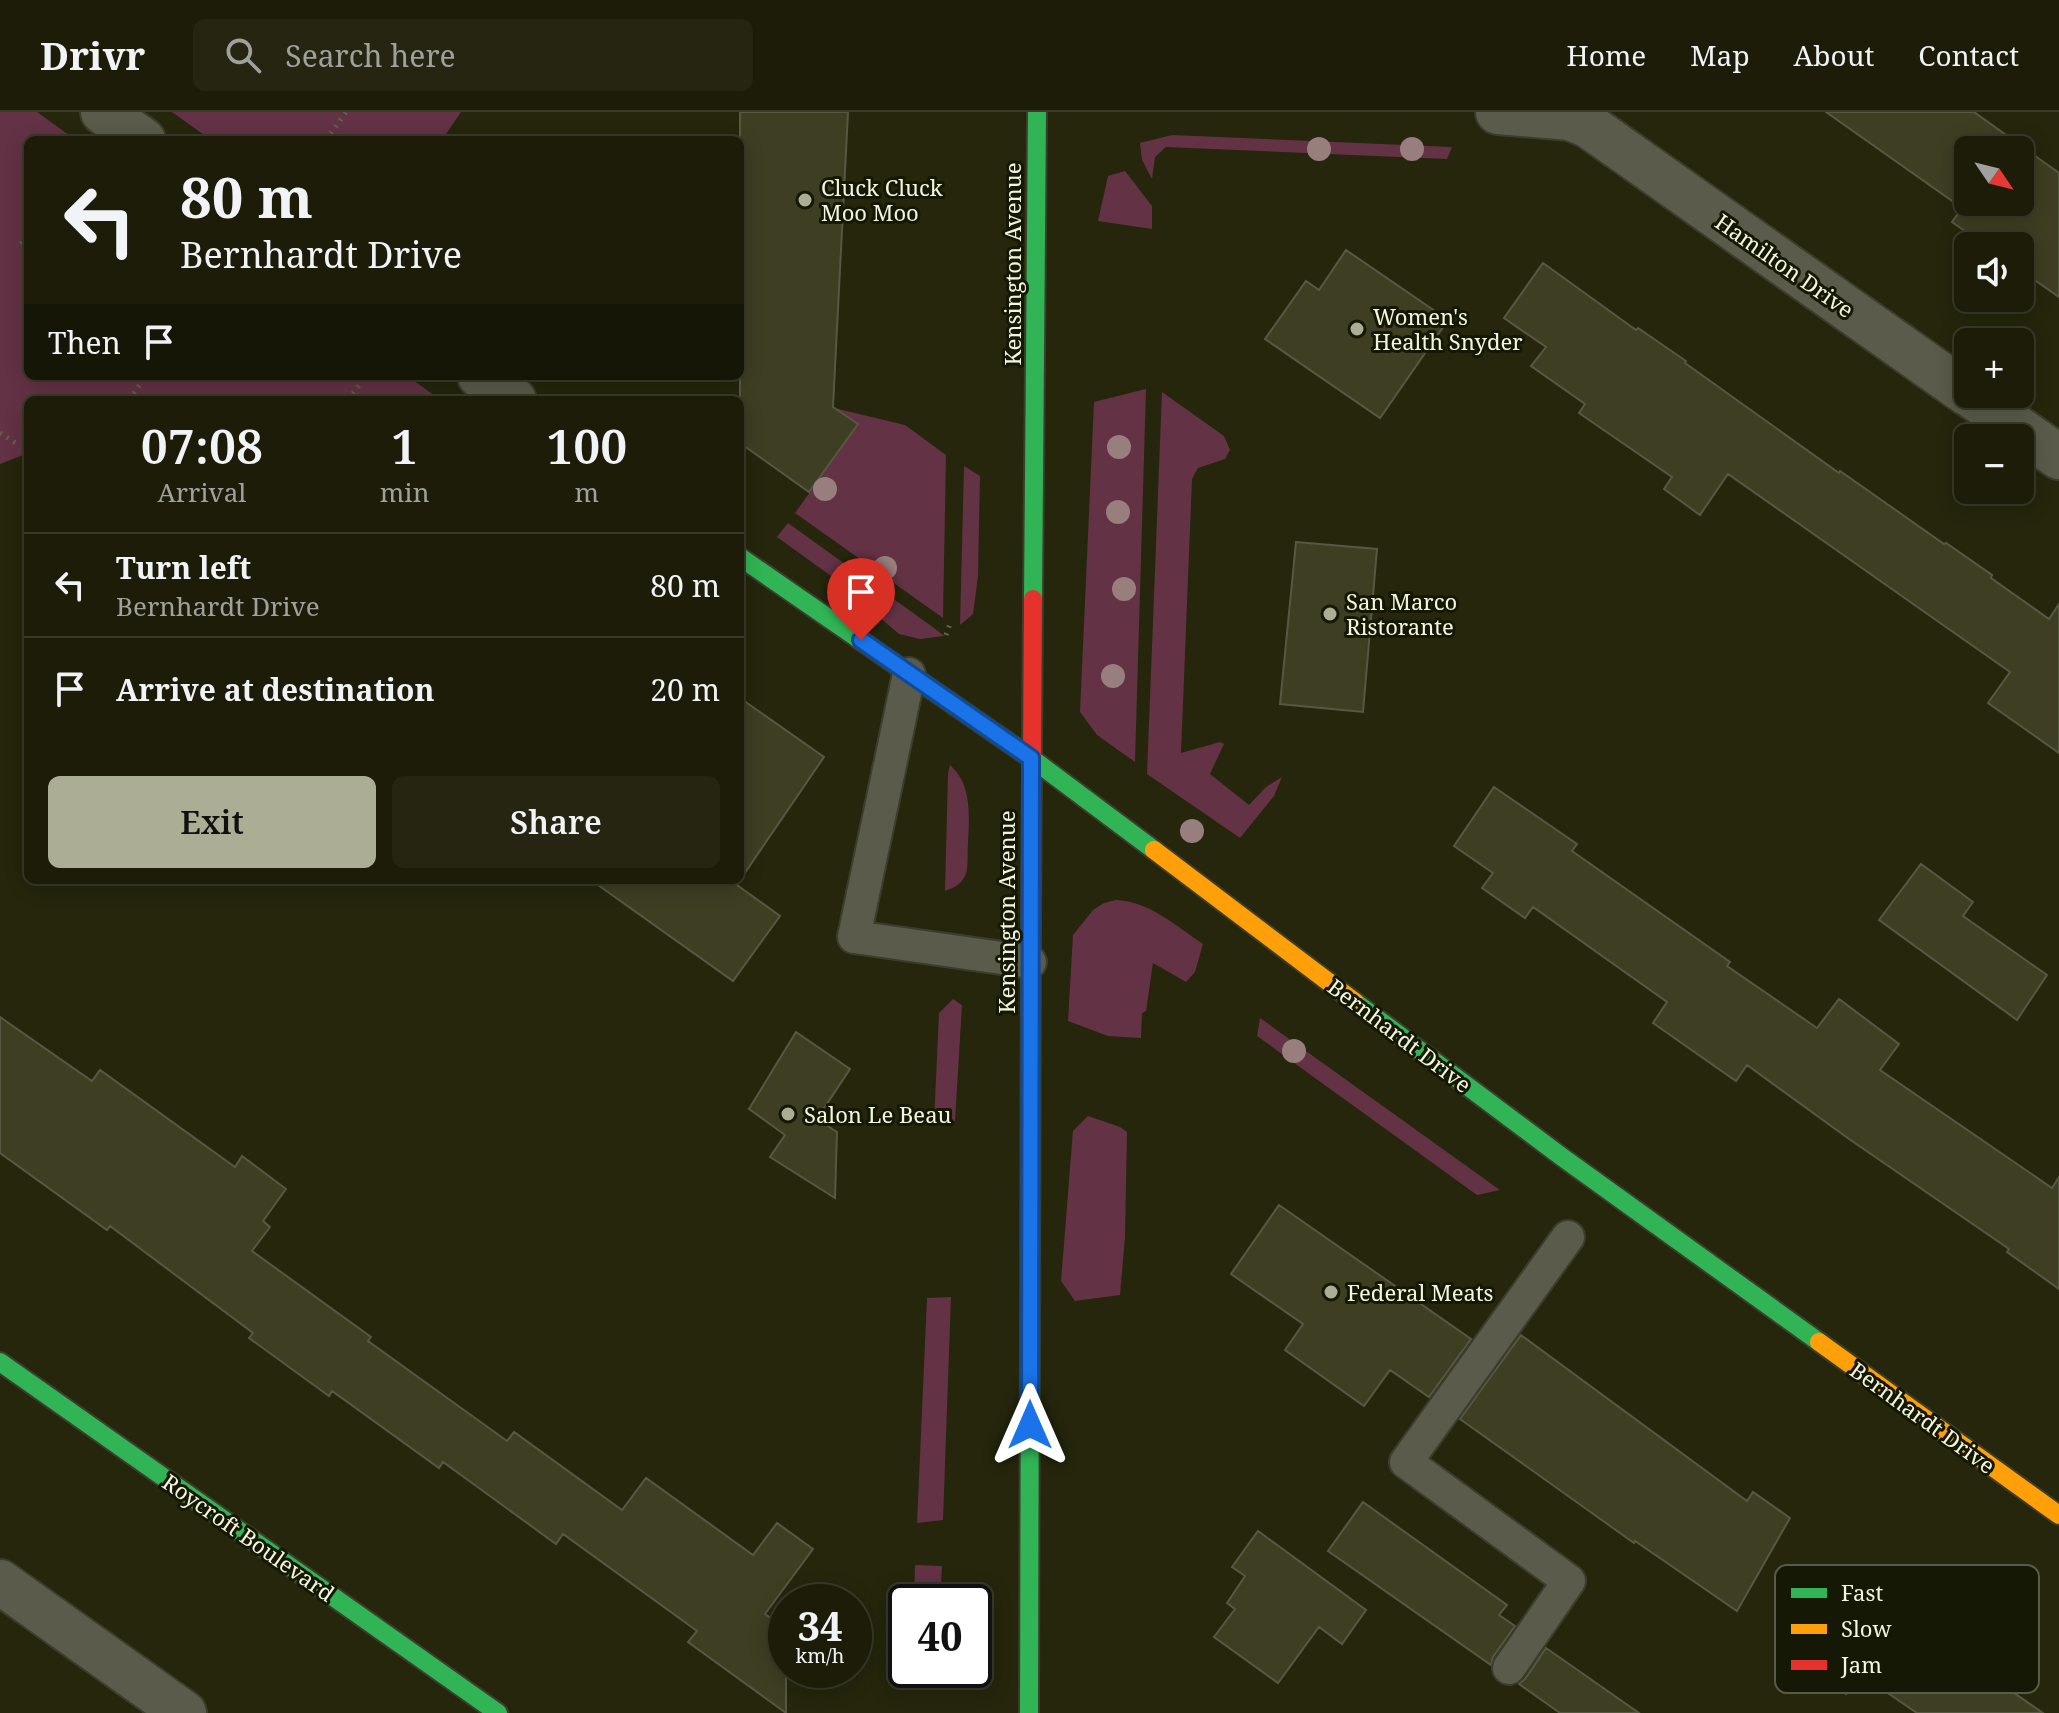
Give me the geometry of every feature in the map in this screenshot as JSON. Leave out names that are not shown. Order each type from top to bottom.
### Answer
[{"type":"street","points":[[103,112],[137,136]]},
{"type":"street","name":"Kensington Avenue","points":[[1029,1713],[1031,758],[1037,112]]},
{"type":"street","name":"Hamilton Drive","points":[[1498,112],[1570,118],[1589,126],[1610,124],[1954,383]]},
{"type":"street","points":[[486,380],[508,396]]},
{"type":"street","name":"Hamilton Drive","points":[[1988,408],[2059,457]]},
{"type":"street","name":"Bernhardt Drive","points":[[744,560],[1031,758],[1562,1157],[2059,1515]]},
{"type":"street","name":"Roycroft Boulevard","points":[[0,1362],[498,1713]]},
{"type":"street","points":[[0,1582],[184,1713]]},
{"type":"lane","points":[[909,674],[854,937],[1030,962]]},
{"type":"lane","points":[[1509,1668],[1569,1581],[1406,1462],[1568,1237]]},
{"type":"path","points":[[329,136],[346,112]]},
{"type":"path","points":[[21,244],[24,240]]},
{"type":"path","points":[[0,433],[20,446]]},
{"type":"shaded area","points":[[0,112],[37,112],[70,136],[24,136],[24,380],[413,380],[435,396],[24,396],[24,455],[0,464]]},
{"type":"shaded area","points":[[172,112],[461,112],[445,136],[205,136]]},
{"type":"shaded area","points":[[1172,135],[1452,147],[1447,159],[1166,147],[1155,157],[1152,179],[1142,160],[1140,143]]},
{"type":"shaded area","points":[[1125,171],[1152,206],[1152,229],[1098,221],[1108,176]]},
{"type":"shaded area","points":[[1146,389],[1135,762],[1097,735],[1080,712],[1094,402]]},
{"type":"shaded area","points":[[1162,392],[1224,436],[1230,450],[1225,459],[1198,468],[1192,479],[1181,753],[1220,742],[1224,744],[1210,774],[1249,805],[1266,787],[1282,777],[1274,796],[1240,838],[1147,774]]},
{"type":"shaded area","points":[[834,408],[905,425],[946,455],[943,618],[795,513],[858,425]]},
{"type":"shaded area","points":[[964,466],[980,476],[978,576],[973,614],[960,625]]},
{"type":"shaded area","points":[[788,523],[944,636],[920,639],[899,634],[878,616],[881,612],[777,537]]},
{"type":"shaded area","points":[[950,765],[963,782],[968,802],[968,860],[963,879],[945,891],[948,773]]},
{"type":"shaded area","points":[[1116,900],[1151,910],[1203,944],[1195,972],[1186,982],[1153,963],[1146,1011],[1142,1013],[1141,1038],[1108,1036],[1068,1021],[1073,935],[1093,910]]},
{"type":"shaded area","points":[[953,999],[962,1005],[955,1121],[934,1123],[939,1013]]},
{"type":"shaded area","points":[[1260,1018],[1500,1190],[1477,1195],[1257,1036]]},
{"type":"shaded area","points":[[1088,1116],[1127,1132],[1125,1237],[1120,1295],[1075,1301],[1061,1281],[1073,1131]]},
{"type":"shaded area","points":[[951,1297],[943,1520],[917,1523],[927,1298]]},
{"type":"shaded area","points":[[915,1565],[942,1566],[941,1584],[914,1584]]},
{"type":"building","points":[[740,112],[848,112],[833,407],[858,424],[809,492],[744,446],[744,396],[740,396],[740,380],[744,380],[744,136],[740,136]]},
{"type":"building","points":[[1826,112],[1974,112],[2007,136],[1954,136],[1954,202]]},
{"type":"building","points":[[2034,155],[2059,173],[2059,297],[2034,280],[2034,232],[1966,232],[1952,222],[1956,216],[2034,216]]},
{"type":"building","name":"Women's Health Snyder","points":[[1346,250],[1448,320],[1380,418],[1265,339],[1306,281],[1319,290]]},
{"type":"building","points":[[1543,263],[1636,330],[1638,328],[1686,361],[1839,473],[1992,575],[1991,578],[2049,619],[2059,604],[2059,753],[1988,703],[2010,672],[1728,474],[1700,515],[1664,489],[1672,477],[1579,413],[1585,404],[1531,366],[1546,347],[1504,318]]},
{"type":"building","name":"San Marco Ristorante","points":[[1296,542],[1377,549],[1363,712],[1280,704]]},
{"type":"building","points":[[744,701],[824,757],[744,874]]},
{"type":"building","points":[[1494,787],[1577,844],[1572,851],[1730,962],[1727,966],[1817,1028],[1839,999],[1899,1044],[1880,1070],[2052,1188],[2059,1177],[2059,1289],[2007,1252],[2009,1249],[1747,1065],[1736,1081],[1653,1023],[1667,1002],[1533,907],[1525,918],[1482,888],[1493,873],[1454,846]]},
{"type":"building","points":[[1921,864],[1973,902],[1963,916],[2047,975],[2017,1020],[1879,920]]},
{"type":"building","points":[[597,884],[736,884],[780,916],[733,981]]},
{"type":"building","points":[[0,1017],[92,1081],[100,1070],[235,1167],[242,1156],[286,1189],[263,1221],[270,1227],[252,1251],[371,1337],[368,1341],[507,1441],[514,1432],[622,1510],[646,1478],[753,1555],[777,1523],[813,1549],[787,1584],[768,1584],[768,1610],[765,1614],[768,1616],[768,1688],[786,1688],[786,1713],[688,1642],[697,1631],[563,1534],[556,1544],[443,1462],[439,1468],[332,1391],[329,1396],[249,1338],[253,1333],[110,1226],[107,1230],[0,1153]]},
{"type":"building","name":"Salon Le Beau","points":[[796,1032],[850,1069],[817,1119],[837,1132],[835,1198],[770,1157],[785,1135],[749,1109]]},
{"type":"building","name":"Federal Meats","points":[[1279,1205],[1471,1339],[1429,1397],[1390,1370],[1364,1406],[1285,1350],[1303,1324],[1231,1274]]},
{"type":"building","points":[[1521,1335],[1747,1501],[1753,1492],[1790,1518],[1737,1611],[1634,1543],[1460,1419]]},
{"type":"building","points":[[1363,1502],[1507,1605],[1499,1615],[1515,1626],[1493,1657],[1491,1665],[1328,1551]]},
{"type":"building","points":[[1258,1531],[1366,1610],[1342,1644],[1319,1627],[1278,1683],[1214,1637],[1235,1609],[1227,1603],[1245,1576],[1232,1567]]},
{"type":"building","points":[[1546,1648],[1639,1713],[1560,1713],[1519,1684]]},
{"type":"building","points":[[1888,1693],[2014,1693],[2043,1713],[1917,1713]]},
{"type":"traffic: fast","points":[[1033,599],[1037,112]]},
{"type":"traffic: fast","points":[[744,560],[1031,758],[1154,850]]},
{"type":"traffic: fast","points":[[1029,1713],[1031,922]]},
{"type":"traffic: fast","points":[[1355,1002],[1562,1157],[1819,1342]]},
{"type":"traffic: fast","points":[[0,1362],[498,1713]]},
{"type":"traffic: slow","points":[[1154,850],[1355,1002]]},
{"type":"traffic: slow","points":[[1819,1342],[2059,1515]]},
{"type":"traffic: jam","points":[[1031,922],[1033,599]]},
{"type":"place","name":"Cluck Cluck Moo Moo","points":[[805,200]]},
{"type":"place","name":"Women's Health Snyder","points":[[1357,329]]},
{"type":"place","name":"San Marco Ristorante","points":[[1330,614]]},
{"type":"place","name":"Salon Le Beau","points":[[788,1114]]},
{"type":"place","name":"Federal Meats","points":[[1331,1292]]},
{"type":"route","points":[[861,640],[1031,758],[1030,1425]]}]
